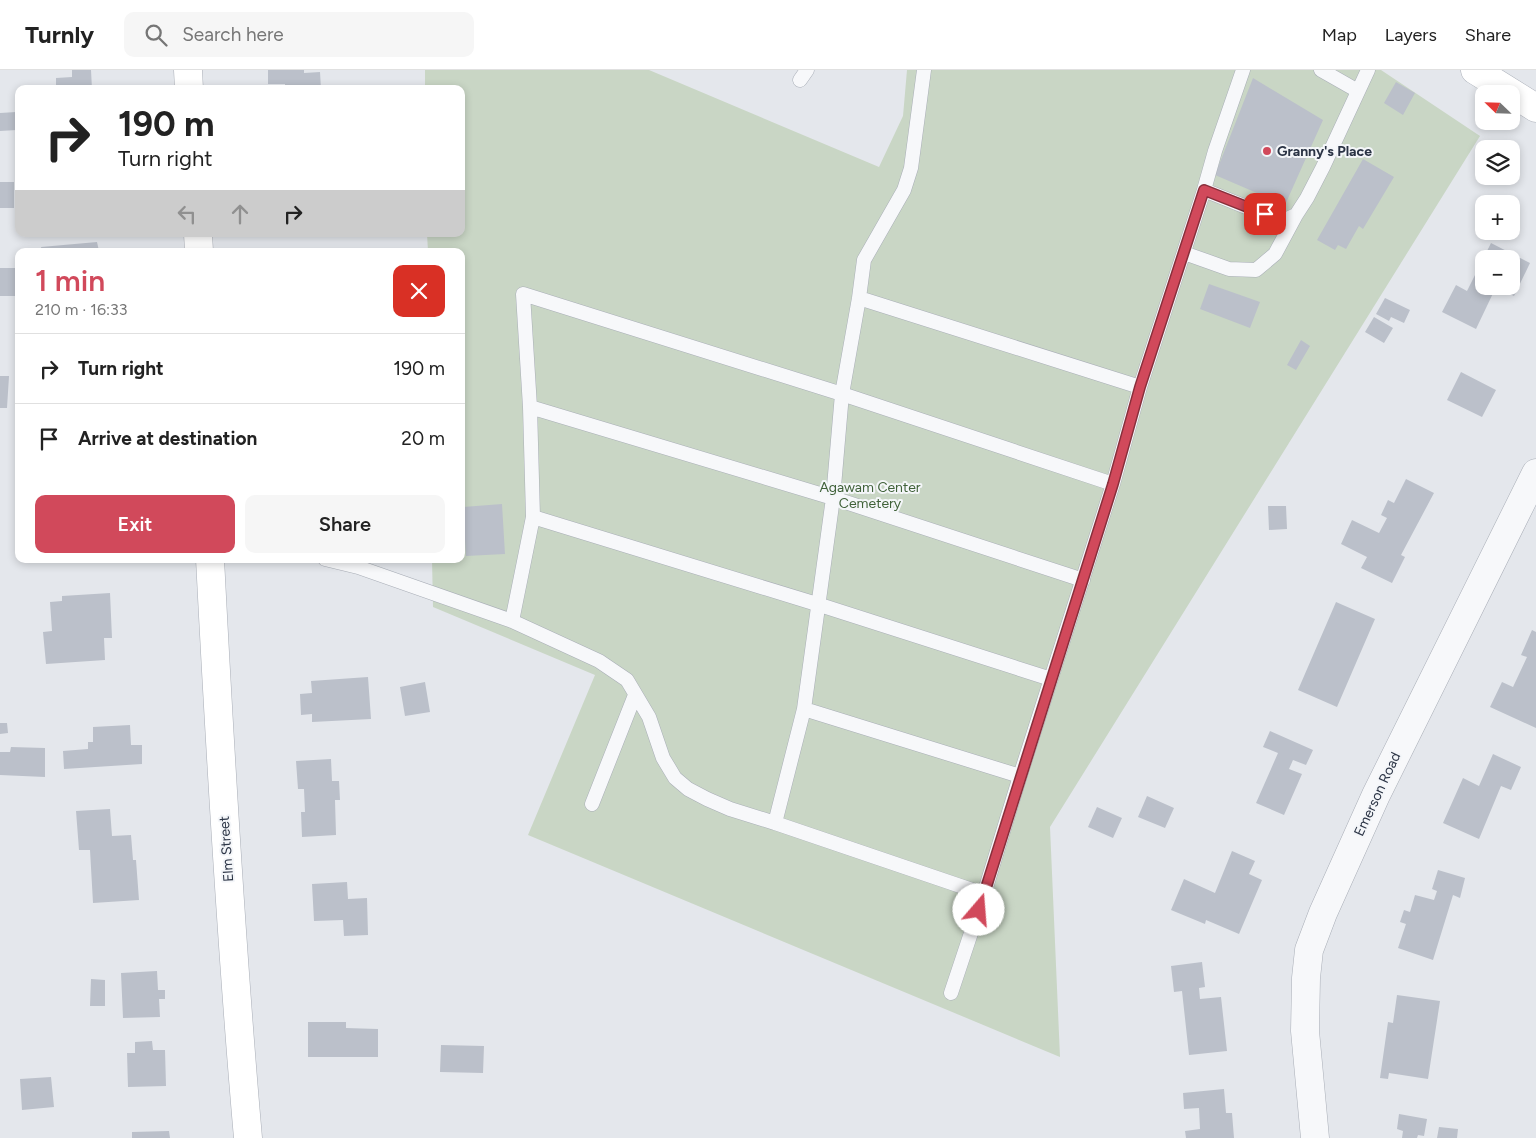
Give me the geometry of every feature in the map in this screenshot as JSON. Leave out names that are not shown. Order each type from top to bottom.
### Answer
[{"type":"street","points":[[188,70],[189,85]]},
{"type":"street","points":[[1475,70],[1536,108]]},
{"type":"street","name":"Emerson Road","points":[[1315,1138],[1305,1031],[1306,978],[1310,950],[1322,913],[1376,795],[1536,472]]},
{"type":"street","name":"Elm Street","points":[[210,563],[223,795],[240,1052],[248,1138]]},
{"type":"lane","points":[[775,823],[804,709],[820,605],[833,498],[842,394],[864,260],[904,190],[911,168],[924,70]]},
{"type":"lane","points":[[951,993],[1113,484],[1140,387],[1215,151],[1244,70]]},
{"type":"lane","points":[[1321,70],[1358,91]]},
{"type":"lane","points":[[1184,253],[1229,269],[1256,270],[1276,254],[1324,167],[1368,70]]},
{"type":"lane","points":[[1204,190],[1276,218],[1288,218],[1296,215]]},
{"type":"lane","points":[[512,621],[533,517],[524,294],[842,394],[1113,484]]},
{"type":"lane","points":[[859,298],[1140,387]]},
{"type":"lane","points":[[530,407],[833,498],[1083,580]]},
{"type":"lane","points":[[533,517],[820,605],[1051,679]]},
{"type":"lane","points":[[340,563],[512,621],[599,661],[627,680],[649,717],[663,758],[675,778],[706,800],[984,894]]},
{"type":"lane","points":[[592,804],[636,695]]},
{"type":"lane","points":[[804,709],[1020,776]]},
{"type":"green space","name":"Agawam Center Cemetery","points":[[425,70],[649,70],[879,167],[903,116],[907,70],[1381,70],[1480,136],[1478,140],[1475,140],[1475,144],[1050,827],[1060,1057],[528,835],[595,675],[433,607],[432,563],[465,563],[465,248],[428,248],[427,237],[465,237],[465,85],[425,85]]},
{"type":"building","points":[[72,70],[91,70],[92,85],[56,85],[56,78],[72,77]]},
{"type":"building","points":[[268,70],[304,70],[304,73],[320,72],[321,85],[268,84]]},
{"type":"building","name":"Granny's Place","points":[[1253,78],[1323,120],[1285,205],[1215,175]]},
{"type":"building","points":[[1396,82],[1415,93],[1403,115],[1384,103]]},
{"type":"building","points":[[15,112],[15,130],[0,131],[0,113]]},
{"type":"building","points":[[1363,159],[1394,177],[1363,229],[1359,226],[1346,249],[1338,245],[1335,250],[1317,240]]},
{"type":"building","points":[[0,182],[14,182],[14,208],[0,208]]},
{"type":"building","points":[[97,242],[98,248],[41,248]]},
{"type":"building","points":[[1491,243],[1505,250],[1488,250]]},
{"type":"building","points":[[1520,258],[1530,263],[1520,284]]},
{"type":"building","points":[[0,268],[15,268],[15,296],[0,296]]},
{"type":"building","points":[[1475,275],[1475,295],[1492,295],[1476,329],[1442,312],[1456,285],[1467,291]]},
{"type":"building","points":[[1209,284],[1260,302],[1250,328],[1200,309]]},
{"type":"building","points":[[1385,298],[1410,310],[1404,323],[1391,317],[1389,321],[1376,314]]},
{"type":"building","points":[[1374,317],[1393,328],[1384,343],[1365,332]]},
{"type":"building","points":[[1301,340],[1310,346],[1296,370],[1287,365]]},
{"type":"building","points":[[1461,372],[1496,390],[1482,417],[1447,400]]},
{"type":"building","points":[[0,376],[9,376],[7,408],[0,408]]},
{"type":"building","points":[[1406,479],[1434,493],[1401,555],[1405,557],[1392,583],[1361,568],[1367,557],[1341,544],[1352,520],[1379,533],[1387,518],[1381,515],[1388,500],[1394,503]]},
{"type":"building","points":[[502,504],[505,554],[466,556],[465,507]]},
{"type":"building","points":[[1268,506],[1286,506],[1287,529],[1269,530]]},
{"type":"building","points":[[110,593],[112,638],[104,638],[105,660],[46,664],[43,632],[52,631],[50,602],[62,601],[62,596]]},
{"type":"building","points":[[1336,602],[1375,619],[1337,707],[1298,690]]},
{"type":"building","points":[[1532,630],[1536,632],[1536,728],[1490,707],[1502,682],[1513,687],[1527,657],[1521,655]]},
{"type":"building","points":[[368,677],[371,719],[312,722],[312,714],[301,715],[300,694],[312,693],[311,681]]},
{"type":"building","points":[[425,682],[430,712],[405,716],[400,687]]},
{"type":"building","points":[[0,723],[7,723],[8,733],[0,734]]},
{"type":"building","points":[[130,725],[131,745],[142,745],[142,764],[64,769],[63,751],[88,749],[88,742],[93,742],[93,727]]},
{"type":"building","points":[[1270,731],[1313,750],[1306,765],[1293,760],[1289,769],[1302,774],[1284,815],[1256,803],[1278,753],[1263,747]]},
{"type":"building","points":[[11,747],[45,748],[45,777],[0,775],[0,752],[10,752]]},
{"type":"building","points":[[1493,754],[1521,767],[1511,790],[1501,786],[1479,839],[1443,823],[1463,778],[1479,786]]},
{"type":"building","points":[[331,759],[332,781],[339,781],[340,800],[335,800],[336,835],[302,837],[301,812],[305,812],[304,789],[298,789],[296,761]]},
{"type":"building","points":[[1147,796],[1174,808],[1165,828],[1138,817]]},
{"type":"building","points":[[1097,807],[1122,818],[1113,838],[1088,827]]},
{"type":"building","points":[[110,809],[112,836],[131,835],[133,860],[136,860],[139,900],[93,903],[90,850],[79,850],[76,811]]},
{"type":"building","points":[[1232,851],[1255,861],[1249,874],[1262,880],[1239,934],[1206,920],[1205,924],[1171,910],[1184,879],[1215,893]]},
{"type":"building","points":[[1438,870],[1465,878],[1460,898],[1453,895],[1433,960],[1398,948],[1406,924],[1400,922],[1404,910],[1410,912],[1415,895],[1434,900],[1437,891],[1432,889]]},
{"type":"building","points":[[347,882],[348,899],[367,898],[368,935],[344,936],[343,920],[314,921],[312,884]]},
{"type":"building","points":[[1202,962],[1205,987],[1199,988],[1200,999],[1221,997],[1227,1051],[1189,1055],[1182,991],[1174,992],[1171,966]]},
{"type":"building","points":[[157,971],[158,990],[165,990],[165,999],[159,999],[160,1017],[123,1018],[121,973]]},
{"type":"building","points":[[91,979],[105,980],[105,1006],[90,1006]]},
{"type":"building","points":[[1397,995],[1440,1001],[1428,1079],[1389,1073],[1388,1079],[1380,1078],[1388,1022],[1393,1023]]},
{"type":"building","points":[[308,1022],[346,1022],[346,1028],[378,1029],[378,1057],[308,1057]]},
{"type":"building","points":[[152,1041],[153,1050],[165,1050],[166,1086],[128,1087],[127,1053],[135,1053],[135,1042]]},
{"type":"building","points":[[441,1045],[484,1046],[483,1073],[440,1072]]},
{"type":"building","points":[[51,1077],[54,1107],[22,1110],[20,1079]]},
{"type":"building","points":[[1224,1089],[1226,1113],[1232,1113],[1234,1138],[1186,1138],[1185,1131],[1200,1129],[1199,1108],[1184,1109],[1183,1093]]},
{"type":"building","points":[[1399,1114],[1427,1119],[1424,1136],[1418,1135],[1417,1138],[1402,1138],[1403,1131],[1397,1129]]},
{"type":"building","points":[[1439,1127],[1458,1129],[1457,1138],[1437,1138]]},
{"type":"building","points":[[169,1131],[170,1138],[132,1138],[132,1132]]},
{"type":"place","name":"Granny's Place","points":[[1267,151]]},
{"type":"route","points":[[979,910],[1113,484],[1140,387],[1204,190],[1265,214]]}]
